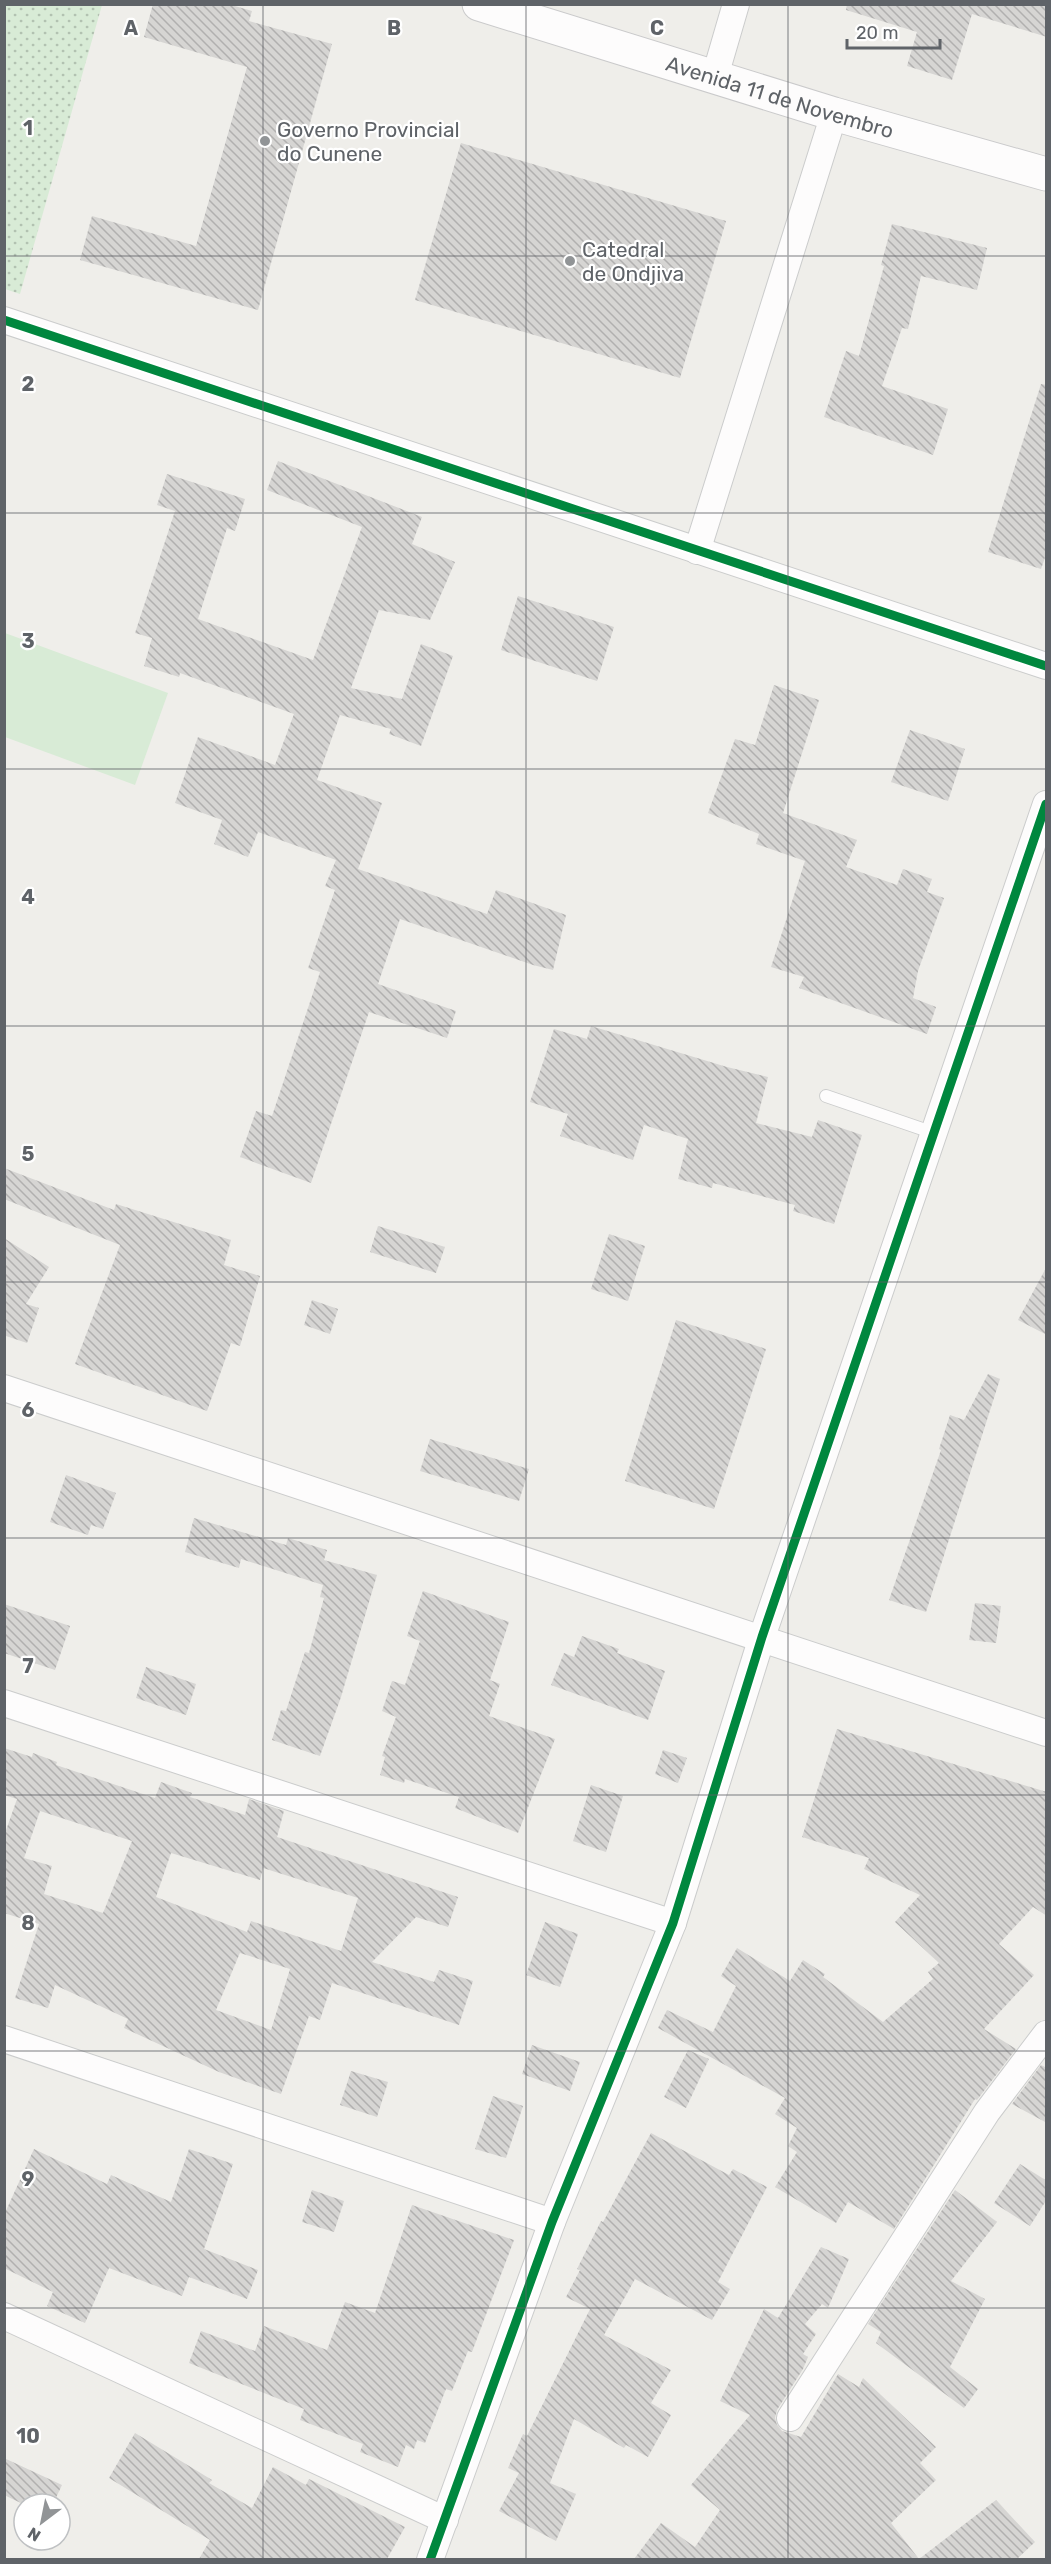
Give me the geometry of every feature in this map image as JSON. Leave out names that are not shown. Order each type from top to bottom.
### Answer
[{"type":"main road","name":"Avenida 11 de Novembro","points":[[479,4],[834,114],[1047,174]]},
{"type":"street","points":[[715,76],[736,4]]},
{"type":"street","points":[[697,551],[834,114]]},
{"type":"street","points":[[4,320],[1047,666]]},
{"type":"street","points":[[430,2559],[552,2222],[673,1923],[762,1637],[1047,804]]},
{"type":"street","points":[[4,1388],[1047,1733]]},
{"type":"street","points":[[4,1703],[673,1923]]},
{"type":"street","points":[[790,2418],[974,2131],[1047,2034]]},
{"type":"street","points":[[4,2039],[552,2222]]},
{"type":"street","points":[[4,2316],[445,2520]]},
{"type":"lane","points":[[826,1096],[934,1133]]},
{"type":"green space","points":[[5,4],[102,5],[20,294],[5,289]]},
{"type":"green space","points":[[5,633],[168,693],[135,785],[5,737]]},
{"type":"building","name":"Governo Provincial do Cunene","points":[[153,4],[228,4],[252,11],[249,21],[332,44],[258,310],[80,260],[92,216],[196,246],[247,67],[144,37]]},
{"type":"building","points":[[847,4],[1047,4],[1047,37],[972,14],[952,80],[907,66],[917,32],[846,10]]},
{"type":"building","name":"Catedral de Ondjiva","points":[[461,143],[726,221],[680,378],[415,300]]},
{"type":"building","points":[[892,224],[987,248],[977,290],[921,276],[908,329],[902,328],[882,386],[948,409],[933,455],[824,417],[846,351],[859,356],[884,266],[881,265]]},
{"type":"building","points":[[1041,384],[1047,385],[1047,552],[1041,569],[988,552]]},
{"type":"building","points":[[278,461],[422,517],[412,544],[455,562],[430,620],[379,610],[351,688],[402,699],[421,644],[453,656],[421,746],[389,734],[391,729],[340,715],[317,780],[382,803],[358,869],[487,914],[496,890],[566,915],[553,970],[400,919],[378,984],[456,1011],[447,1038],[369,1012],[311,1183],[240,1157],[256,1111],[272,1116],[320,972],[308,968],[335,890],[325,886],[336,860],[258,832],[248,857],[214,844],[222,820],[175,803],[198,737],[275,765],[294,714],[180,673],[179,677],[144,666],[152,638],[135,633],[175,511],[157,505],[167,474],[245,499],[235,531],[227,528],[198,619],[313,660],[362,527],[267,490]]},
{"type":"building","points":[[518,596],[614,627],[597,681],[501,650]]},
{"type":"building","points":[[774,685],[819,700],[783,813],[857,840],[846,867],[897,885],[903,869],[932,879],[927,892],[944,898],[918,971],[913,998],[936,1007],[927,1034],[799,988],[804,977],[771,967],[805,861],[756,844],[759,834],[708,813],[735,739],[755,745]]},
{"type":"building","points":[[910,730],[965,749],[948,801],[891,782]]},
{"type":"building","points":[[591,1026],[768,1077],[756,1123],[812,1137],[818,1120],[862,1135],[834,1224],[793,1211],[795,1205],[713,1183],[712,1188],[678,1179],[688,1139],[644,1125],[633,1160],[560,1136],[568,1114],[530,1102],[554,1029],[587,1039]]},
{"type":"building","points":[[4,1168],[114,1210],[116,1204],[231,1240],[224,1265],[260,1276],[240,1346],[231,1343],[207,1411],[75,1364],[120,1245],[4,1199]]},
{"type":"building","points":[[378,1226],[445,1247],[436,1273],[370,1252]]},
{"type":"building","points":[[609,1234],[645,1246],[628,1301],[591,1289]]},
{"type":"building","points":[[4,1238],[49,1267],[26,1304],[39,1308],[27,1343],[6,1336],[4,1338]]},
{"type":"building","points":[[1047,1266],[1047,1335],[1018,1320]]},
{"type":"building","points":[[312,1300],[338,1309],[330,1334],[304,1325]]},
{"type":"building","points":[[676,1320],[766,1349],[714,1509],[625,1481]]},
{"type":"building","points":[[988,1374],[1000,1379],[926,1612],[889,1600],[941,1450],[939,1449],[950,1415],[964,1420]]},
{"type":"building","points":[[430,1439],[529,1469],[519,1501],[420,1471]]},
{"type":"building","points":[[66,1475],[116,1493],[103,1529],[91,1525],[88,1535],[50,1522]]},
{"type":"building","points":[[194,1518],[286,1545],[288,1538],[327,1550],[324,1560],[377,1575],[341,1697],[320,1756],[272,1740],[281,1710],[286,1711],[305,1652],[309,1653],[324,1598],[320,1597],[323,1585],[241,1559],[239,1568],[185,1552]]},
{"type":"building","points":[[423,1591],[509,1622],[490,1680],[500,1684],[489,1716],[555,1739],[518,1833],[455,1808],[459,1797],[405,1779],[404,1783],[380,1775],[385,1757],[382,1756],[396,1717],[382,1711],[392,1681],[405,1685],[420,1641],[407,1636]]},
{"type":"building","points":[[975,1603],[1001,1606],[996,1643],[969,1640]]},
{"type":"building","points":[[4,1604],[70,1626],[55,1670],[4,1653]]},
{"type":"building","points":[[582,1636],[619,1649],[617,1653],[665,1671],[648,1720],[551,1685],[564,1653],[574,1657]]},
{"type":"building","points":[[146,1667],[196,1684],[186,1715],[136,1698]]},
{"type":"building","points":[[837,1729],[1047,1792],[1047,1916],[1033,1907],[999,1944],[1034,1975],[984,2029],[1016,2049],[977,2100],[975,2099],[894,2229],[848,2202],[836,2223],[775,2187],[797,2152],[788,2146],[797,2128],[775,2114],[785,2098],[658,2028],[667,2010],[713,2032],[736,1986],[721,1976],[737,1948],[790,1981],[803,1960],[825,1974],[823,1977],[883,2022],[933,1979],[928,1972],[939,1963],[895,1922],[920,1895],[864,1869],[869,1858],[802,1837]]},
{"type":"building","points":[[4,1748],[32,1757],[33,1753],[57,1762],[56,1765],[155,1798],[161,1782],[192,1793],[190,1797],[245,1815],[249,1799],[284,1811],[277,1837],[458,1897],[448,1927],[416,1917],[372,1962],[434,1982],[439,1970],[473,1981],[459,2025],[332,1983],[320,2020],[309,2016],[281,2094],[219,2072],[124,2028],[128,2019],[55,1985],[48,2008],[15,1998],[39,1924],[4,1913],[4,1836],[17,1799],[4,1795]],"holes":[[[40,1811],[132,1841],[103,1913],[44,1894],[52,1866],[24,1858]],[[171,1853],[260,1880],[263,1868],[358,1898],[341,1951],[251,1921],[247,1932],[156,1897]],[[242,1948],[240,1953],[290,1969],[271,2030],[216,2010]]]},
{"type":"building","points":[[663,1750],[687,1758],[678,1783],[655,1774]]},
{"type":"building","points":[[591,1785],[623,1796],[606,1852],[573,1841]]},
{"type":"building","points":[[545,1922],[578,1934],[560,1987],[526,1975]]},
{"type":"building","points":[[532,2045],[580,2062],[570,2091],[522,2074]]},
{"type":"building","points":[[688,2050],[709,2059],[686,2108],[664,2097]]},
{"type":"building","points":[[1041,2065],[1047,2068],[1047,2123],[1012,2104]]},
{"type":"building","points":[[351,2071],[388,2082],[377,2117],[340,2105]]},
{"type":"building","points":[[493,2096],[523,2106],[506,2158],[475,2149]]},
{"type":"building","points":[[651,2133],[729,2175],[733,2169],[767,2187],[718,2282],[730,2289],[712,2320],[635,2279],[604,2335],[671,2370],[651,2403],[671,2415],[648,2457],[626,2445],[624,2448],[574,2419],[550,2483],[576,2494],[556,2541],[499,2511],[519,2473],[508,2468],[523,2434],[527,2436],[590,2309],[566,2297],[580,2270],[577,2269],[601,2221],[603,2222]]},
{"type":"building","points":[[34,2149],[107,2184],[111,2175],[171,2202],[189,2149],[233,2164],[204,2249],[258,2270],[247,2299],[189,2277],[182,2296],[109,2268],[85,2323],[47,2306],[53,2292],[4,2268],[4,2215]]},
{"type":"building","points":[[1020,2164],[1047,2181],[1047,2199],[1030,2226],[994,2203]]},
{"type":"building","points":[[312,2190],[344,2201],[334,2232],[302,2222]]},
{"type":"building","points":[[955,2190],[997,2222],[951,2281],[985,2299],[950,2367],[978,2389],[964,2408],[876,2343],[881,2332],[868,2324]]},
{"type":"building","points":[[412,2205],[514,2240],[472,2352],[468,2351],[452,2391],[446,2389],[425,2443],[417,2440],[414,2449],[406,2445],[398,2467],[360,2452],[363,2444],[300,2420],[304,2409],[189,2363],[201,2331],[255,2351],[264,2326],[327,2350],[345,2302],[375,2313]]},
{"type":"building","points":[[821,2247],[849,2259],[828,2308],[822,2304],[805,2324],[816,2334],[803,2354],[808,2357],[803,2369],[777,2410],[775,2418],[777,2425],[782,2431],[801,2437],[838,2374],[859,2387],[863,2378],[936,2447],[920,2463],[936,2480],[891,2523],[919,2559],[634,2559],[661,2523],[695,2547],[720,2510],[691,2485],[750,2415],[720,2401],[764,2309],[778,2318]]},
{"type":"building","points":[[135,2433],[212,2480],[209,2483],[252,2508],[273,2467],[306,2485],[309,2479],[405,2527],[387,2559],[199,2559],[210,2540],[109,2478]]},
{"type":"building","points":[[4,2458],[62,2485],[59,2492],[12,2492],[12,2499],[4,2495]]},
{"type":"building","points":[[996,2500],[1035,2542],[1017,2559],[919,2559]]},
{"type":"cycle path","points":[[4,320],[1046,666]]},
{"type":"cycle path","points":[[430,2560],[552,2222],[673,1923],[762,1637],[1046,804]]},
{"type":"place","name":"Governo Provincial do Cunene","points":[[265,141]]},
{"type":"place","name":"Catedral de Ondjiva","points":[[570,261]]}]
